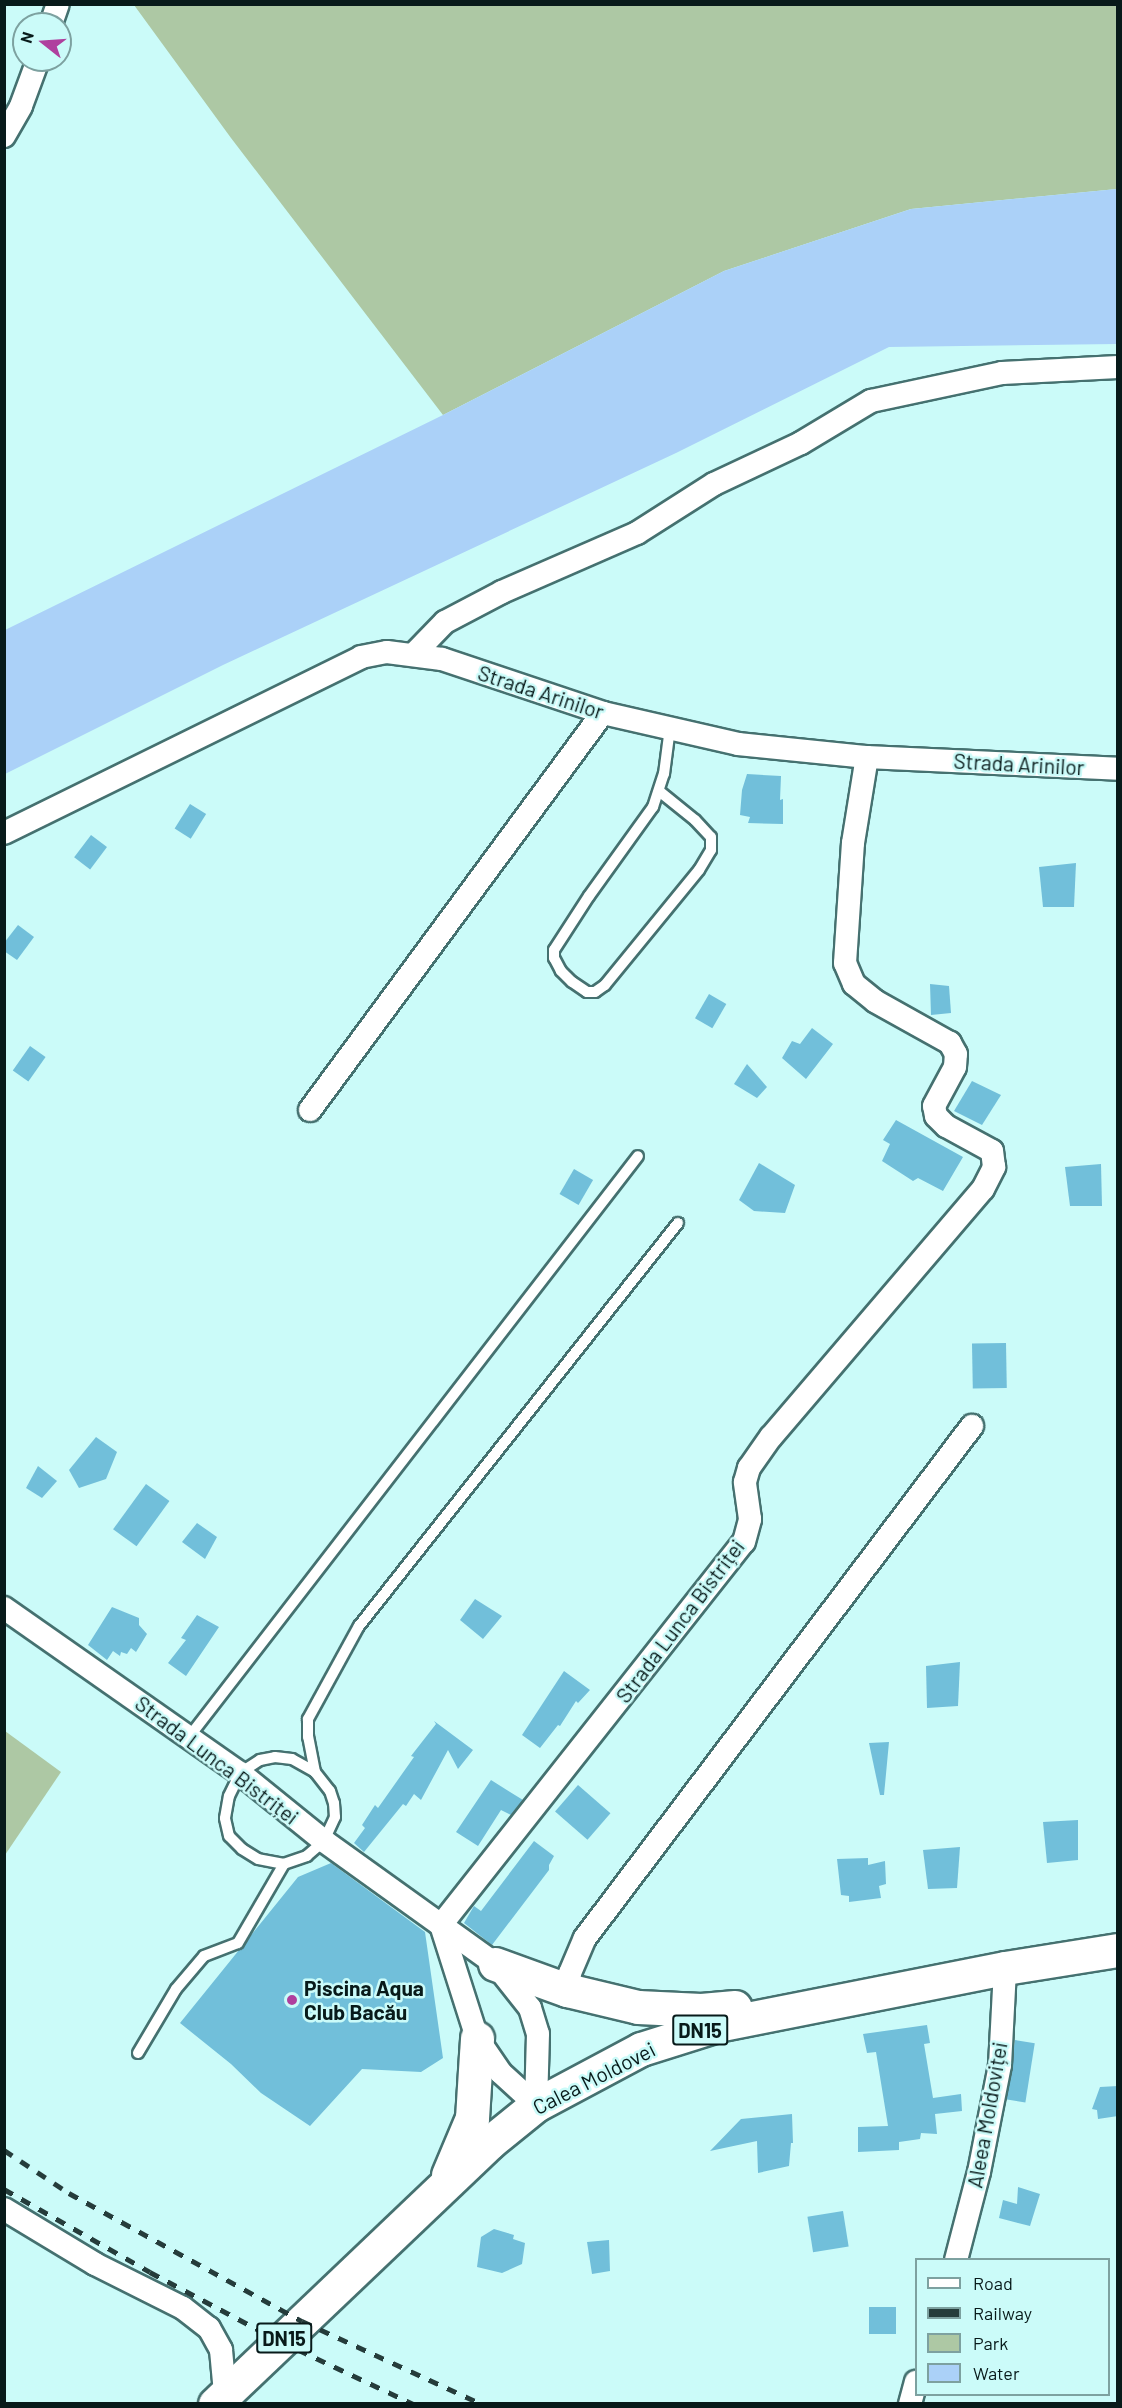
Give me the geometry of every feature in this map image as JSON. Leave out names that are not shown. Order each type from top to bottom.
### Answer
[{"type":"main road","name":"Calea Moldovei","points":[[220,2398],[444,2185],[536,2105],[641,2049],[717,2025],[1005,1968],[1118,1950]]},
{"type":"main road","points":[[495,1964],[567,1990],[638,2007],[701,2010],[877,1995]]},
{"type":"main road","points":[[444,2185],[472,2118],[477,2038]]},
{"type":"street","points":[[4,136],[21,106],[34,72]]},
{"type":"street","points":[[413,656],[445,622],[502,592],[637,533],[714,484],[801,443],[871,401],[1002,373],[1118,367]]},
{"type":"street","name":"Strada Arinilor","points":[[4,833],[361,657],[387,652],[442,659],[603,713],[738,744],[867,757],[1118,769]]},
{"type":"street","points":[[310,1110],[603,713]]},
{"type":"street","name":"Strada Lunca Bistriței","points":[[4,1608],[240,1773],[324,1841],[441,1925],[744,1542],[750,1519],[745,1482],[749,1468],[771,1437],[982,1189],[994,1167],[992,1151],[946,1126],[936,1116],[934,1106],[955,1067],[956,1054],[950,1043],[875,1001],[854,984],[845,963],[853,843],[867,757]]},
{"type":"street","points":[[567,1990],[570,1973],[585,1938],[972,1426]]},
{"type":"street","points":[[441,1925],[495,1964],[530,2008],[538,2034],[536,2105]]},
{"type":"street","points":[[441,1925],[477,2038],[501,2073],[536,2105]]},
{"type":"street","name":"Aleea Moldoviței","points":[[956,2258],[979,2172],[1000,2065],[1005,1968]]},
{"type":"street","points":[[4,2209],[95,2264],[183,2308],[209,2328],[221,2350],[220,2398]]},
{"type":"street","points":[[910,2403],[915,2386]]},
{"type":"lane","points":[[659,791],[695,820],[711,837],[711,850],[699,870],[605,985],[595,992],[587,992],[561,971],[554,958],[554,950],[589,896],[653,807],[664,774],[670,728]]},
{"type":"lane","points":[[189,1737],[638,1156]]},
{"type":"lane","points":[[315,1772],[308,1737],[308,1719],[360,1626],[678,1223]]},
{"type":"lane","points":[[275,1757],[292,1759],[315,1772],[330,1791],[335,1817],[324,1841],[307,1856],[284,1864],[258,1859],[242,1849],[229,1836],[225,1818],[229,1796],[240,1773],[260,1760],[275,1757]]},
{"type":"lane","points":[[138,2054],[176,1989],[204,1956],[238,1943],[284,1864]]},
{"type":"green space","points":[[134,5],[1117,5],[1117,189],[911,209],[724,271],[443,415],[231,138]]},
{"type":"green space","points":[[5,1731],[61,1772],[5,1855]]},
{"type":"water","points":[[1117,189],[1117,344],[889,347],[676,453],[223,665],[5,774],[5,630],[443,415],[724,271],[911,209]]},
{"type":"building","points":[[747,774],[781,776],[780,800],[783,799],[783,824],[748,823],[750,817],[740,815],[742,790]]},
{"type":"building","points":[[190,804],[206,814],[191,839],[175,829]]},
{"type":"building","points":[[91,835],[107,847],[90,869],[74,857]]},
{"type":"building","points":[[1076,863],[1074,907],[1043,907],[1039,867]]},
{"type":"building","points":[[18,925],[34,937],[17,960],[4,951],[4,943]]},
{"type":"building","points":[[930,984],[949,986],[951,1013],[931,1015]]},
{"type":"building","points":[[709,994],[726,1004],[712,1028],[695,1018]]},
{"type":"building","points":[[812,1028],[833,1044],[806,1079],[782,1058],[792,1041],[800,1044]]},
{"type":"building","points":[[30,1046],[46,1057],[28,1081],[13,1071]]},
{"type":"building","points":[[747,1064],[767,1087],[757,1098],[734,1084]]},
{"type":"building","points":[[972,1081],[1001,1095],[982,1125],[954,1111]]},
{"type":"building","points":[[896,1120],[963,1157],[943,1191],[918,1178],[913,1181],[882,1161],[890,1144],[883,1140]]},
{"type":"building","points":[[759,1163],[795,1185],[785,1213],[754,1211],[739,1200]]},
{"type":"building","points":[[1101,1164],[1102,1206],[1070,1206],[1065,1167]]},
{"type":"building","points":[[574,1169],[593,1180],[579,1205],[560,1194]]},
{"type":"building","points":[[1006,1343],[1007,1388],[973,1389],[972,1344]]},
{"type":"building","points":[[96,1437],[117,1452],[106,1479],[79,1488],[69,1470]]},
{"type":"building","points":[[38,1466],[57,1481],[42,1498],[26,1488]]},
{"type":"building","points":[[146,1484],[169,1501],[137,1546],[113,1529]]},
{"type":"building","points":[[197,1523],[217,1537],[205,1559],[182,1542]]},
{"type":"building","points":[[475,1599],[502,1616],[483,1639],[460,1620]]},
{"type":"building","points":[[112,1607],[139,1618],[139,1625],[147,1634],[136,1652],[131,1648],[127,1654],[121,1652],[120,1656],[113,1651],[107,1660],[88,1645]]},
{"type":"building","points":[[197,1615],[219,1627],[186,1676],[168,1663],[186,1640],[181,1638]]},
{"type":"building","points":[[960,1662],[958,1706],[927,1708],[926,1666]]},
{"type":"building","points":[[564,1671],[590,1690],[578,1703],[576,1701],[560,1726],[558,1725],[540,1748],[522,1735]]},
{"type":"building","points":[[434,1721],[473,1750],[458,1769],[448,1750],[421,1800],[414,1794],[406,1806],[403,1804],[364,1852],[354,1843],[365,1828],[362,1825],[375,1805],[378,1808],[414,1757],[411,1756],[436,1724]]},
{"type":"building","points":[[889,1742],[884,1795],[880,1795],[869,1743]]},
{"type":"building","points":[[491,1780],[523,1800],[511,1815],[501,1810],[478,1846],[456,1832]]},
{"type":"building","points":[[578,1785],[610,1813],[587,1840],[555,1811]]},
{"type":"building","points":[[1078,1820],[1078,1860],[1047,1863],[1043,1822]]},
{"type":"building","points":[[534,1841],[554,1856],[549,1870],[492,1945],[464,1923],[474,1906],[481,1911]]},
{"type":"building","points":[[960,1847],[957,1888],[928,1889],[923,1850]]},
{"type":"building","points":[[868,1858],[868,1865],[885,1861],[886,1884],[879,1886],[881,1898],[849,1902],[849,1896],[841,1895],[837,1859]]},
{"type":"building","points":[[331,1863],[425,1932],[443,2058],[421,2072],[362,2069],[310,2126],[261,2093],[231,2064],[180,2023],[298,1877]]},
{"type":"building","points":[[927,2025],[930,2043],[924,2044],[933,2098],[961,2094],[962,2111],[935,2114],[937,2134],[921,2133],[920,2139],[899,2142],[899,2150],[858,2152],[858,2127],[888,2126],[876,2052],[867,2053],[863,2034]]},
{"type":"building","points":[[1015,2040],[1035,2043],[1025,2102],[1006,2099]]},
{"type":"building","points":[[1118,2086],[1118,2116],[1098,2119],[1097,2110],[1092,2109],[1100,2087]]},
{"type":"building","points":[[792,2114],[793,2143],[791,2143],[789,2166],[758,2173],[757,2141],[710,2151],[741,2119]]},
{"type":"building","points":[[1018,2187],[1040,2194],[1030,2226],[999,2218],[1003,2200],[1017,2204]]},
{"type":"building","points":[[843,2211],[849,2247],[813,2252],[807,2217]]},
{"type":"building","points":[[494,2229],[514,2235],[513,2239],[525,2243],[522,2264],[502,2273],[477,2267],[481,2237]]},
{"type":"building","points":[[609,2240],[610,2271],[592,2274],[587,2242]]},
{"type":"building","points":[[869,2307],[896,2307],[896,2334],[869,2334]]},
{"type":"railway","points":[[4,2150],[69,2193],[302,2321],[482,2404]]},
{"type":"railway","points":[[4,2189],[150,2272],[280,2341],[413,2404]]},
{"type":"place","name":"Piscina Aqua Club Bacău","points":[[292,2000]]}]
